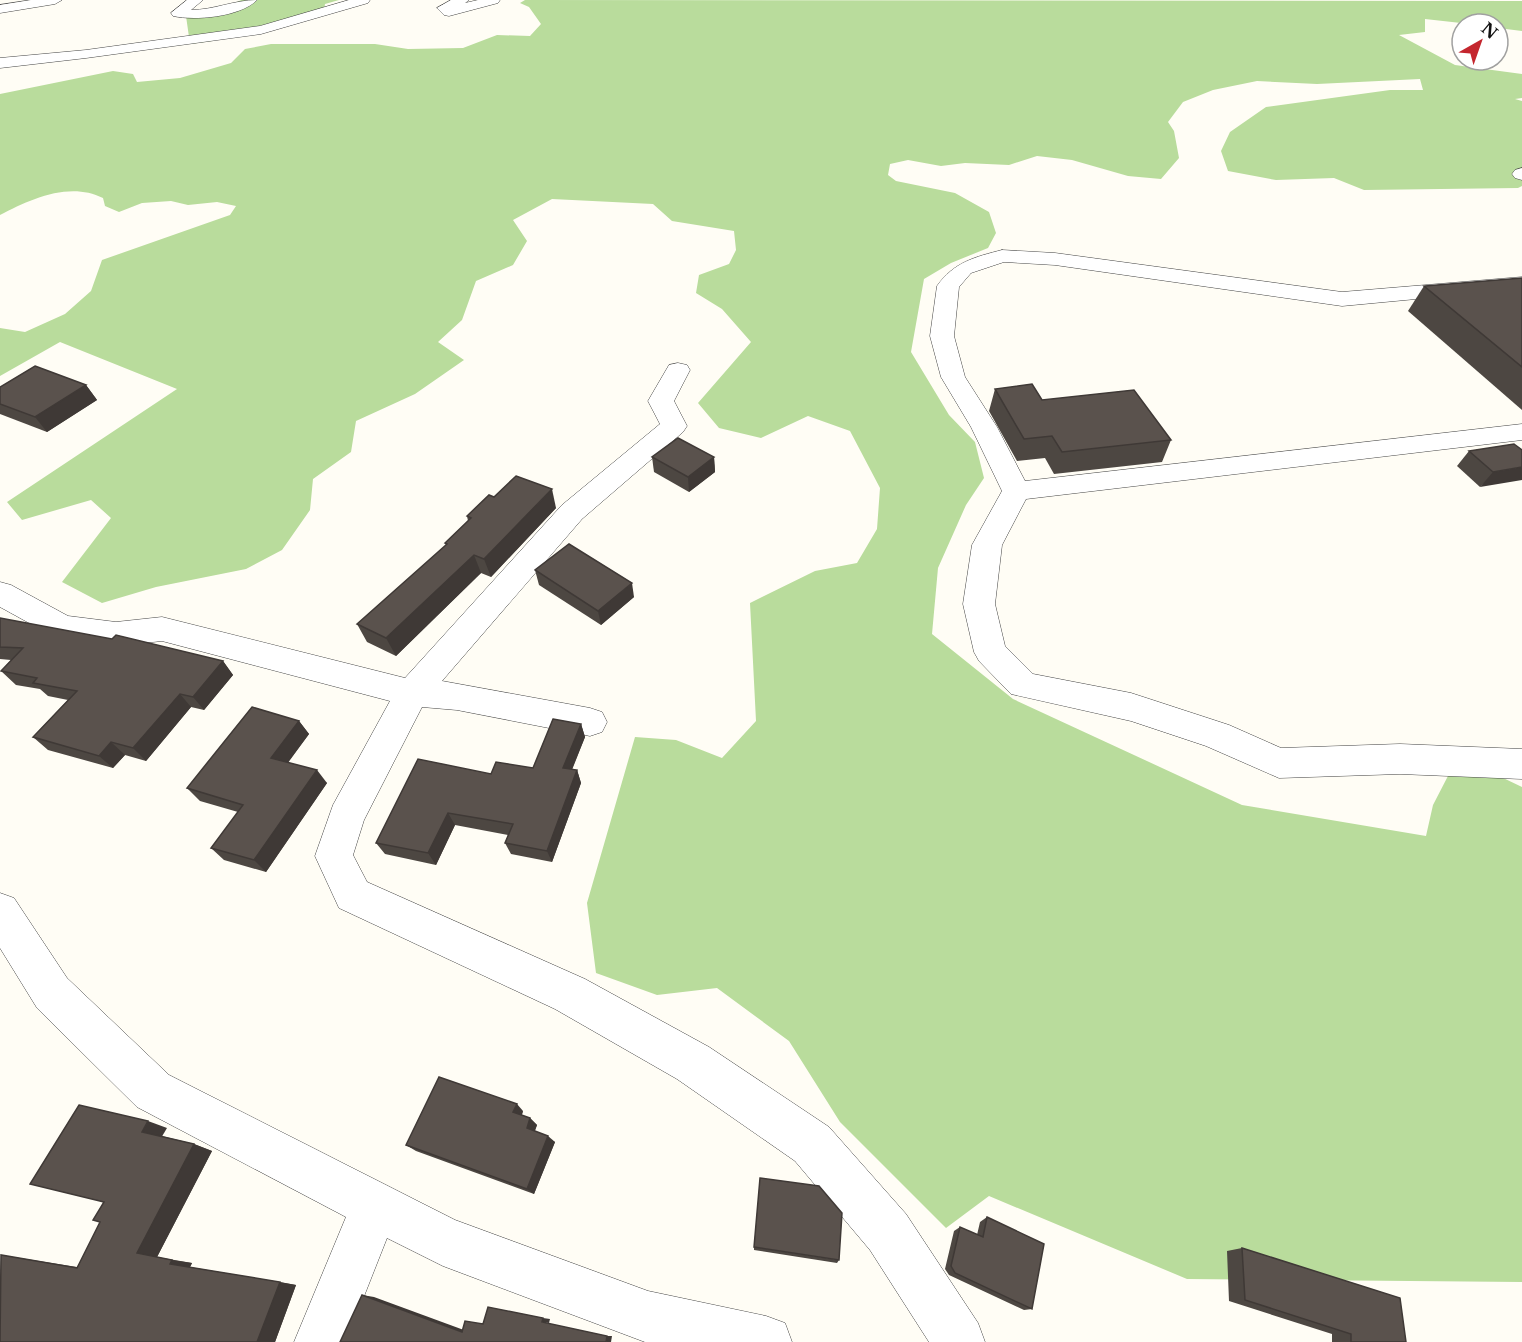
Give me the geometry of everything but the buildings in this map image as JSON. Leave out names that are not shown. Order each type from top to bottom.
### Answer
[{"type":"street","points":[[0,9],[56,0]]},
{"type":"street","points":[[196,0],[178,13],[203,16],[236,8],[250,0]]},
{"type":"street","points":[[3,67],[261,30],[363,0]]},
{"type":"street","points":[[462,0],[444,8],[449,12],[493,0]]},
{"type":"street","points":[[1016,490],[984,427],[953,376],[942,336],[948,286],[964,269],[1002,256],[1055,259],[1342,299],[1522,283]]},
{"type":"street","points":[[678,370],[661,401],[674,426],[572,512],[412,693],[346,817],[334,856],[353,895],[570,994],[693,1063],[812,1144],[888,1232],[958,1342]]},
{"type":"street","points":[[1016,490],[1522,432]]},
{"type":"street","points":[[1016,490],[987,545],[979,604],[990,652],[1023,685],[1131,707],[1218,735],[1279,764],[1400,759],[1522,764]]},
{"type":"street","points":[[0,592],[62,627],[116,634],[162,628],[412,693],[457,696],[590,722]]},
{"type":"street","points":[[0,912],[52,993],[153,1091],[443,1241],[648,1317],[766,1342]]},
{"type":"street","points":[[320,1342],[375,1206]]},
{"type":"green space","points":[[241,0],[339,0],[325,4],[324,10],[212,41],[190,44],[186,16],[200,10],[227,6]]},
{"type":"green space","points":[[525,0],[1522,1],[1522,31],[1510,30],[1510,12],[1450,12],[1450,22],[1425,19],[1425,32],[1399,35],[1450,62],[1450,72],[1522,74],[1522,98],[1515,99],[1522,101],[1522,186],[1518,188],[1364,190],[1334,178],[1276,180],[1228,171],[1221,151],[1230,132],[1266,107],[1390,90],[1423,90],[1420,79],[1317,84],[1257,81],[1213,90],[1183,102],[1168,122],[1174,131],[1179,158],[1161,179],[1128,176],[1072,160],[1037,156],[1009,165],[965,163],[941,166],[908,160],[890,164],[888,175],[896,181],[955,193],[989,212],[996,233],[988,248],[951,263],[924,279],[911,352],[949,415],[975,442],[984,478],[966,505],[938,568],[932,634],[1013,699],[1242,805],[1426,836],[1433,805],[1449,774],[1499,776],[1522,787],[1522,1282],[1187,1279],[989,1196],[946,1228],[840,1122],[789,1041],[717,988],[657,995],[596,973],[587,903],[635,737],[676,740],[722,758],[756,721],[750,603],[815,571],[857,563],[877,529],[880,488],[850,431],[808,416],[761,438],[719,428],[698,403],[751,342],[722,309],[696,293],[699,275],[729,264],[736,250],[734,231],[672,221],[653,204],[552,199],[513,220],[527,241],[513,265],[476,281],[462,320],[438,342],[464,360],[415,394],[356,421],[351,452],[313,479],[310,510],[282,550],[246,569],[156,587],[102,603],[62,582],[111,518],[91,500],[22,520],[7,502],[177,389],[60,342],[0,376],[0,328],[25,332],[65,314],[91,291],[102,260],[230,215],[236,206],[217,202],[188,205],[171,201],[142,203],[119,212],[105,206],[103,198],[77,191],[37,198],[0,215],[0,94],[113,71],[133,74],[137,82],[180,78],[231,63],[245,49],[271,44],[375,44],[408,49],[463,48],[497,35],[530,36],[541,24],[529,7],[520,3]]}]
